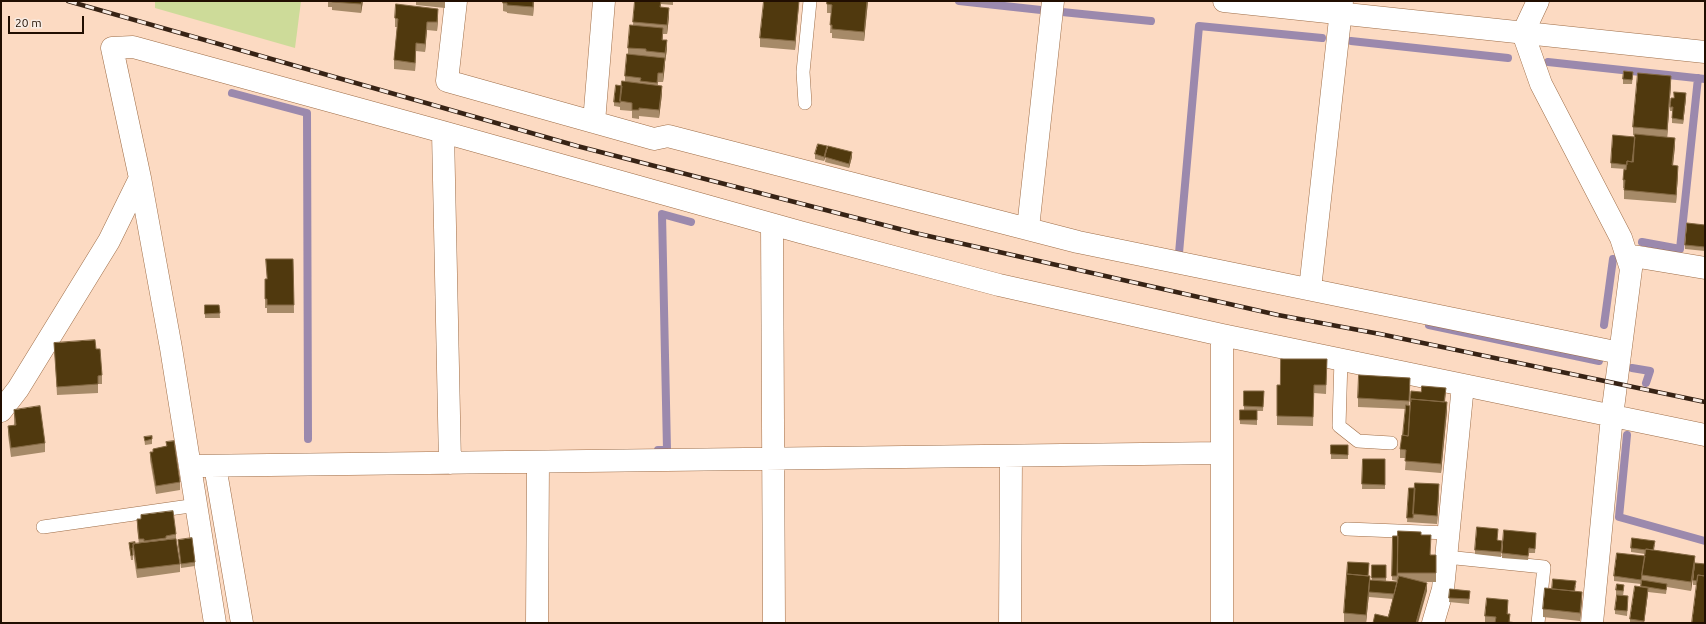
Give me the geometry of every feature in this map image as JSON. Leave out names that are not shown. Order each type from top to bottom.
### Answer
[{"type":"street","points":[[456,1],[447,81],[654,139],[668,136],[1078,242],[1620,353]]},
{"type":"street","points":[[594,122],[604,1]]},
{"type":"street","points":[[1028,228],[1053,1]]},
{"type":"street","points":[[1224,1],[1341,7],[1523,33],[1705,52]]},
{"type":"street","points":[[1538,1],[1523,33],[1540,84],[1621,238],[1631,269],[1612,416],[1592,623]]},
{"type":"street","points":[[1310,289],[1341,7]]},
{"type":"street","points":[[215,623],[197,505],[140,178],[112,48],[133,47],[443,132],[772,225],[999,285],[1222,335],[1705,435]]},
{"type":"street","points":[[443,132],[450,463]]},
{"type":"street","points":[[1,411],[18,389],[109,241],[140,178]]},
{"type":"street","points":[[772,225],[774,623]]},
{"type":"street","points":[[1628,256],[1705,268]]},
{"type":"street","points":[[1222,335],[1222,623]]},
{"type":"street","points":[[1434,623],[1443,589],[1463,385]]},
{"type":"street","points":[[190,466],[1221,453]]},
{"type":"street","points":[[1010,623],[1011,456]]},
{"type":"street","points":[[537,623],[538,462]]},
{"type":"street","points":[[215,466],[242,623]]},
{"type":"lane","points":[[805,102],[803,72],[810,1]]},
{"type":"lane","points":[[1341,359],[1339,426],[1358,441],[1391,443]]},
{"type":"lane","points":[[43,528],[197,505]]},
{"type":"lane","points":[[1347,529],[1448,533]]},
{"type":"lane","points":[[1446,557],[1544,567],[1538,623]]},
{"type":"green space","points":[[155,1],[301,1],[295,48],[155,8]]},
{"type":"building","points":[[332,1],[362,1],[361,4]]},
{"type":"building","points":[[503,1],[533,1],[533,7],[507,5],[507,3],[503,3]]},
{"type":"building","points":[[635,1],[661,1],[660,7],[669,8],[667,25],[633,22]]},
{"type":"building","points":[[764,1],[799,1],[795,41],[760,38]]},
{"type":"building","points":[[827,1],[867,1],[864,32],[832,29],[832,25],[830,25],[832,5],[827,4]]},
{"type":"building","points":[[396,4],[438,9],[437,22],[427,22],[425,44],[416,43],[415,63],[394,60],[398,19],[395,18]]},
{"type":"building","points":[[630,25],[663,28],[662,40],[667,40],[665,53],[646,51],[646,49],[628,48]]},
{"type":"building","points":[[627,54],[665,58],[663,73],[658,73],[657,83],[640,81],[641,78],[625,76]]},
{"type":"building","points":[[1624,71],[1633,72],[1632,80],[1623,79]]},
{"type":"building","points":[[1638,73],[1671,76],[1667,130],[1633,127]]},
{"type":"building","points":[[622,81],[662,86],[659,110],[639,108],[639,110],[632,110],[632,103],[620,101]]},
{"type":"building","points":[[616,85],[622,86],[620,103],[614,102]]},
{"type":"building","points":[[1674,92],[1686,93],[1683,120],[1672,118],[1673,107],[1670,107],[1671,98],[1674,98]]},
{"type":"building","points":[[1635,134],[1675,138],[1672,165],[1678,166],[1676,195],[1624,190],[1624,169],[1626,170],[1627,161],[1633,162]]},
{"type":"building","points":[[1613,135],[1635,137],[1632,162],[1627,161],[1627,165],[1611,163]]},
{"type":"building","points":[[818,144],[827,146],[824,157],[815,154]]},
{"type":"building","points":[[828,146],[852,152],[849,164],[825,157]]},
{"type":"building","points":[[1687,223],[1705,225],[1705,247],[1685,245]]},
{"type":"building","points":[[266,259],[293,259],[294,305],[267,305],[267,299],[265,299],[265,279],[267,279]]},
{"type":"building","points":[[205,305],[219,305],[220,313],[205,314]]},
{"type":"building","points":[[95,340],[96,349],[100,349],[102,375],[98,376],[98,384],[57,387],[54,343]]},
{"type":"building","points":[[1281,359],[1327,359],[1326,385],[1314,385],[1313,417],[1277,416],[1277,385],[1280,385]]},
{"type":"building","points":[[1359,375],[1410,378],[1409,401],[1358,398]]},
{"type":"building","points":[[1422,386],[1446,388],[1444,402],[1411,399],[1410,402],[1411,391],[1421,392]]},
{"type":"building","points":[[1244,391],[1264,391],[1263,407],[1244,406]]},
{"type":"building","points":[[1411,399],[1447,402],[1441,464],[1405,461],[1406,450],[1400,449],[1402,435],[1408,436]]},
{"type":"building","points":[[1406,405],[1410,406],[1408,436],[1403,435]]},
{"type":"building","points":[[40,406],[45,443],[11,448],[8,426],[16,425],[14,410]]},
{"type":"building","points":[[1240,410],[1257,410],[1257,420],[1240,420]]},
{"type":"building","points":[[152,436],[152,439],[145,441],[144,437]]},
{"type":"building","points":[[174,441],[180,482],[156,486],[150,452],[153,452],[153,449],[167,446],[166,442]]},
{"type":"building","points":[[1331,445],[1348,445],[1348,455],[1331,454]]},
{"type":"building","points":[[1363,459],[1385,459],[1385,485],[1362,484]]},
{"type":"building","points":[[1415,483],[1439,484],[1437,516],[1413,514]]},
{"type":"building","points":[[1409,488],[1415,488],[1413,518],[1407,518]]},
{"type":"building","points":[[173,511],[176,534],[166,536],[166,538],[144,541],[144,539],[139,539],[137,519],[141,519],[141,515]]},
{"type":"building","points":[[1477,527],[1498,529],[1497,540],[1502,541],[1501,552],[1475,550]]},
{"type":"building","points":[[1504,530],[1536,533],[1535,549],[1529,548],[1528,556],[1502,553]]},
{"type":"building","points":[[1398,531],[1421,532],[1421,535],[1431,535],[1430,555],[1436,555],[1436,573],[1398,573]]},
{"type":"building","points":[[1393,536],[1398,536],[1397,576],[1392,576]]},
{"type":"building","points":[[192,538],[195,562],[181,564],[178,540]]},
{"type":"building","points":[[1632,538],[1655,541],[1653,550],[1631,548]]},
{"type":"building","points":[[176,539],[180,564],[137,569],[133,544]]},
{"type":"building","points":[[135,542],[132,548],[133,555],[131,556],[129,543]]},
{"type":"building","points":[[1646,549],[1695,556],[1691,582],[1642,575]]},
{"type":"building","points":[[1617,553],[1645,556],[1641,580],[1614,576]]},
{"type":"building","points":[[1348,562],[1369,563],[1368,576],[1347,574]]},
{"type":"building","points":[[1695,563],[1705,564],[1705,576],[1698,575],[1697,581],[1693,580]]},
{"type":"building","points":[[1372,565],[1386,565],[1386,578],[1372,578]]},
{"type":"building","points":[[1347,574],[1370,576],[1366,615],[1344,613]]},
{"type":"building","points":[[1698,575],[1705,576],[1705,623],[1692,623]]},
{"type":"building","points":[[1399,576],[1427,583],[1416,623],[1373,623],[1375,614],[1388,617]]},
{"type":"building","points":[[1553,579],[1576,581],[1574,591],[1552,589]]},
{"type":"building","points":[[1370,580],[1397,582],[1394,594],[1369,592]]},
{"type":"building","points":[[1642,580],[1667,584],[1666,590],[1641,586]]},
{"type":"building","points":[[1617,584],[1624,585],[1623,591],[1616,590]]},
{"type":"building","points":[[1635,586],[1648,588],[1644,621],[1630,619]]},
{"type":"building","points":[[1545,588],[1582,592],[1580,613],[1543,609]]},
{"type":"building","points":[[1450,589],[1470,591],[1469,599],[1449,598]]},
{"type":"building","points":[[1617,595],[1628,596],[1627,611],[1615,610]]},
{"type":"building","points":[[1487,598],[1508,600],[1507,614],[1510,614],[1509,622],[1518,623],[1495,623],[1496,617],[1485,616]]},
{"type":"waterway","points":[[959,1],[1041,10]]},
{"type":"waterway","points":[[1062,12],[1151,21]]},
{"type":"waterway","points":[[1179,253],[1199,26],[1322,38]]},
{"type":"waterway","points":[[1351,41],[1508,58]]},
{"type":"waterway","points":[[1548,62],[1705,79]]},
{"type":"waterway","points":[[1642,242],[1680,249],[1698,78]]},
{"type":"waterway","points":[[232,93],[307,113],[308,439]]},
{"type":"waterway","points":[[658,450],[667,450],[662,214],[691,222]]},
{"type":"waterway","points":[[1604,325],[1613,259]]},
{"type":"waterway","points":[[1429,325],[1599,361],[1600,356]]},
{"type":"waterway","points":[[1632,368],[1650,371],[1646,383]]},
{"type":"waterway","points":[[1627,435],[1619,517],[1705,541]]},
{"type":"railway","points":[[68,1],[577,146],[915,233],[1278,315],[1380,334],[1705,402]]}]
